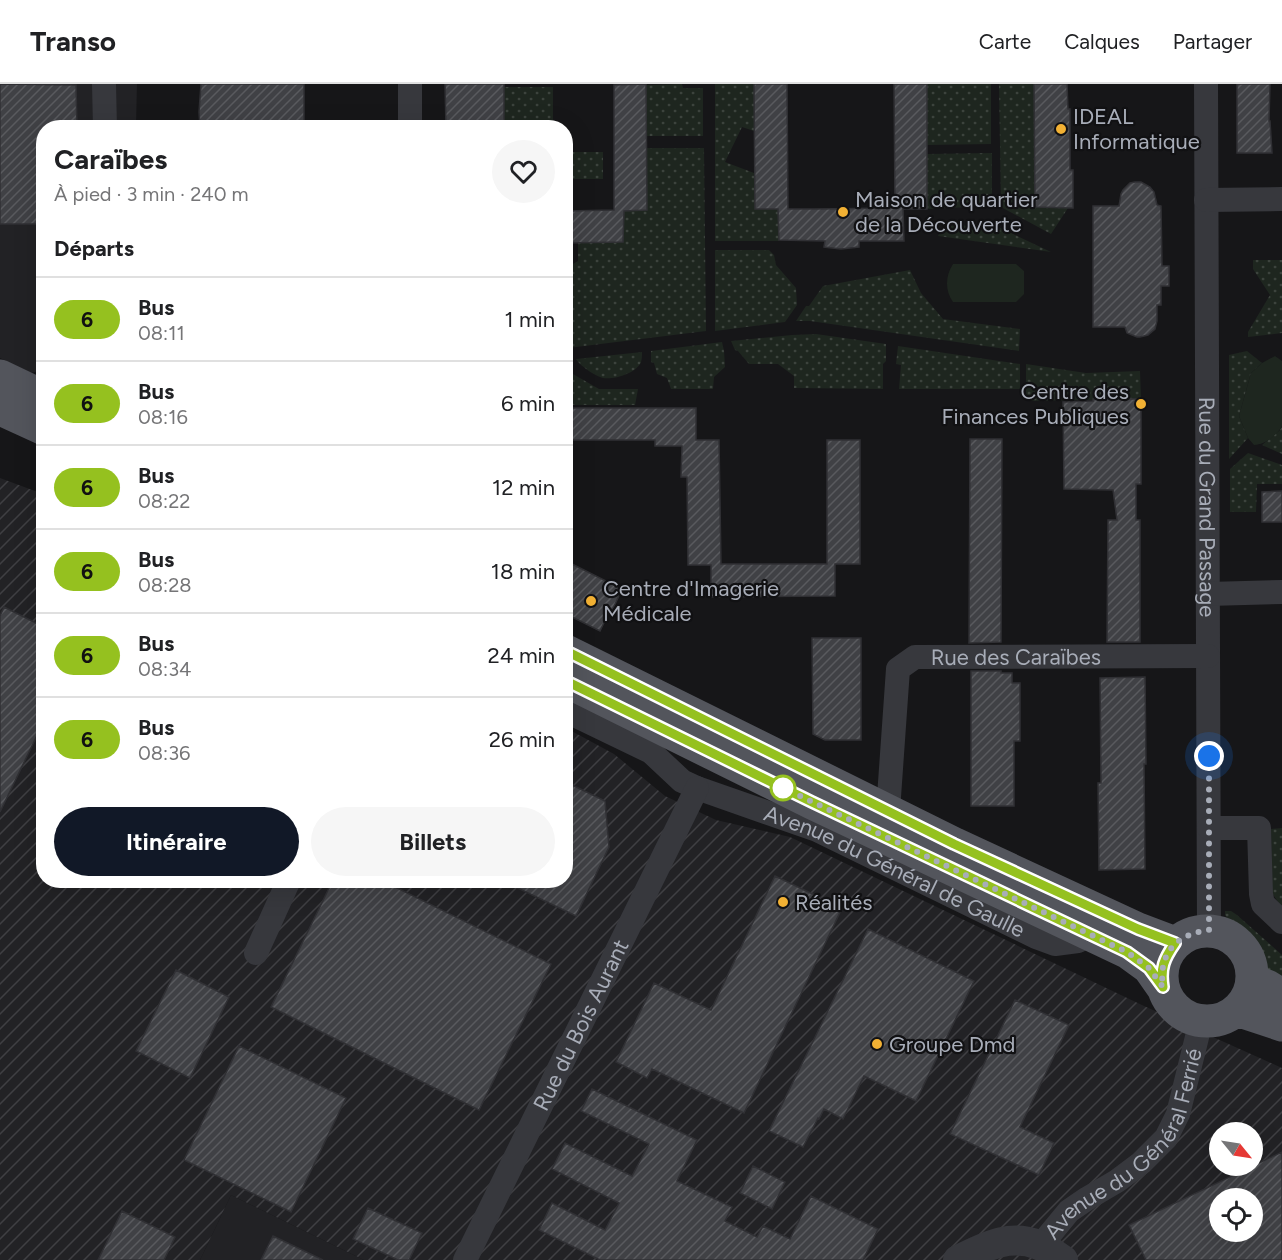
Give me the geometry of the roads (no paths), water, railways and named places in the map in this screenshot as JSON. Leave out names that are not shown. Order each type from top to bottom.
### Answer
[{"type":"main road","points":[[0,376],[36,392]]},
{"type":"main road","points":[[0,409],[36,425]]},
{"type":"main road","points":[[573,654],[888,811],[1127,924],[1175,943]]},
{"type":"main road","name":"Avenue du Général de Gaulle","points":[[573,684],[812,802],[1127,952],[1149,968],[1163,987]]},
{"type":"main road","points":[[1209,930],[1223,933],[1236,940],[1246,952],[1252,966],[1252,980],[1247,997],[1237,1010],[1214,1021],[1201,1021],[1177,1010],[1168,1000],[1161,977],[1166,956],[1175,943],[1191,933],[1209,930]]},
{"type":"main road","points":[[1252,980],[1282,995]]},
{"type":"main road","points":[[1237,1010],[1282,1025]]},
{"type":"street","points":[[104,84],[105,120]]},
{"type":"street","points":[[410,84],[410,120]]},
{"type":"street","name":"Rue du Grand Passage","points":[[1206,84],[1209,930]]},
{"type":"street","points":[[1206,200],[1282,199]]},
{"type":"street","points":[[1208,594],[1282,592]]},
{"type":"street","name":"Rue des Caraïbes","points":[[888,811],[897,669],[915,657],[1208,656]]},
{"type":"street","name":"Avenue du Général de Gaulle","points":[[573,714],[651,752],[682,781],[817,830],[1036,937],[1055,944],[1078,941],[1090,935]]},
{"type":"street","name":"Rue du Bois Aurant","points":[[465,1260],[697,788]]},
{"type":"street","points":[[1209,828],[1259,828],[1263,904],[1282,922]]},
{"type":"street","points":[[256,953],[286,888]]},
{"type":"street","name":"Avenue du Général Ferrié","points":[[958,1260],[999,1241],[1028,1242],[1052,1253],[1070,1211],[1141,1163],[1166,1138],[1178,1114],[1201,1021]]},
{"type":"place","name":"IDEAL Informatique","points":[[1061,129]]},
{"type":"place","name":"Maison de quartier de la Découverte","points":[[843,212]]},
{"type":"place","name":"Centre des Finances Publiques","points":[[1141,404]]},
{"type":"place","name":"Centre d'Imagerie Médicale","points":[[591,601]]},
{"type":"place","name":"Réalités","points":[[783,902]]},
{"type":"place","name":"Groupe Dmd","points":[[877,1044]]}]
